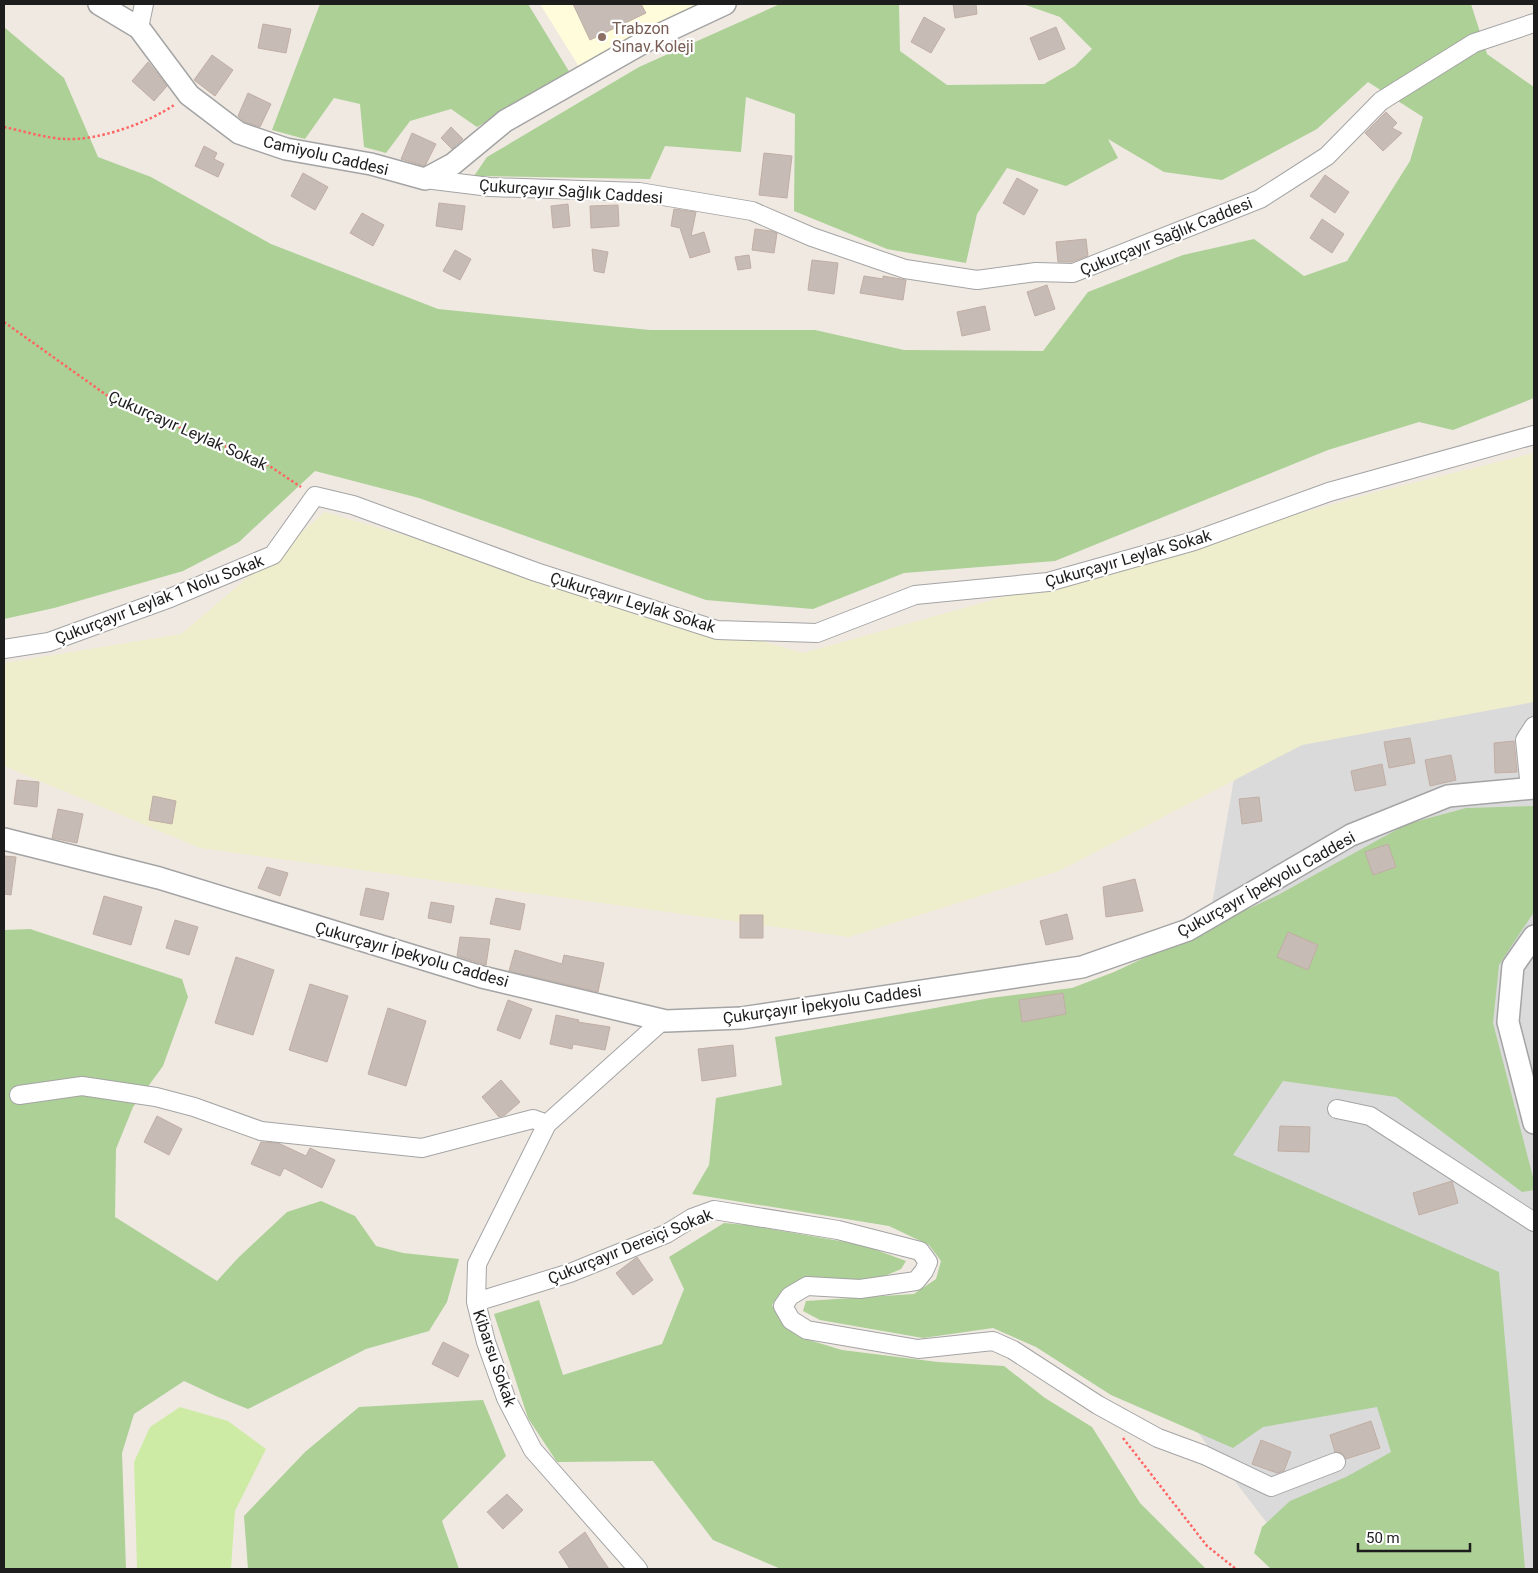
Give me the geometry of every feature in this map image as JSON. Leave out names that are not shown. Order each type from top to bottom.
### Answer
[{"type":"street","name":"Camiyolu Caddesi","points":[[99,4],[139,28],[189,96],[240,133],[286,149],[370,164],[426,179]]},
{"type":"street","points":[[139,28],[144,4]]},
{"type":"street","points":[[426,179],[453,164],[505,121],[646,42],[725,4]]},
{"type":"street","name":"Çukurçayır Sağlık Caddesi","points":[[426,179],[490,187],[639,192],[752,211],[812,237],[905,269],[977,280],[1036,272],[1073,273],[1260,199],[1327,156],[1381,101],[1474,43],[1534,23]]},
{"type":"street","name":"Çukurçayır Leylak Sokak","points":[[315,496],[353,504],[536,572],[717,630],[817,633],[915,595],[1048,582],[1194,541],[1328,492],[1534,435]]},
{"type":"street","name":"Çukurçayır Leylak 1 Nolu Sokak","points":[[4,649],[50,642],[170,598],[273,555],[315,496]]},
{"type":"street","points":[[1532,788],[1525,740],[1534,726]]},
{"type":"street","name":"Çukurçayır İpekyolu Caddesi","points":[[4,839],[159,878],[482,977],[663,1020],[740,1018],[1082,966],[1188,930],[1351,835],[1448,796],[1532,788]]},
{"type":"street","points":[[1534,936],[1513,966],[1508,1022],[1534,1123]]},
{"type":"street","name":"Kibarsu Sokak","points":[[638,1569],[533,1450],[506,1398],[486,1342],[476,1302],[477,1264],[547,1124],[663,1020]]},
{"type":"street","points":[[19,1095],[82,1086],[156,1098],[194,1107],[261,1131],[422,1148],[533,1118],[547,1124]]},
{"type":"street","points":[[1337,1109],[1370,1116],[1534,1222]]},
{"type":"street","name":"Çukurçayır Dereiçi Sokak","points":[[476,1302],[570,1273],[666,1234],[692,1218],[714,1210],[838,1230],[920,1251],[928,1262],[916,1281],[860,1289],[807,1286],[790,1296],[783,1306],[791,1320],[807,1330],[918,1349],[992,1342],[1013,1350],[1098,1405],[1158,1438],[1204,1454],[1271,1487],[1336,1462]]},
{"type":"path","points":[[4,126],[64,139],[95,138],[160,115],[189,96]]},
{"type":"path","name":"Çukurçayır Leylak Sokak","points":[[4,322],[112,399],[265,463],[315,496]]},
{"type":"path","points":[[1122,1436],[1207,1546],[1236,1569]]},
{"type":"shaded area","name":"Trabzon Sınav Koleji","points":[[540,4],[706,4],[581,70]]},
{"type":"shaded area","points":[[1534,634],[1534,1569],[1302,1569],[1134,1349],[1251,682]]},
{"type":"green space","points":[[320,4],[528,4],[570,73],[477,127],[451,109],[410,121],[386,153],[364,147],[360,104],[334,98],[305,139],[272,130]]},
{"type":"green space","points":[[780,4],[899,4],[900,51],[947,85],[1044,84],[1075,66],[1092,49],[1060,17],[1023,4],[1471,4],[1487,54],[1534,87],[1534,398],[1453,430],[1419,422],[1328,450],[1055,561],[904,573],[813,609],[706,600],[419,498],[315,471],[239,542],[183,571],[54,608],[4,619],[4,27],[64,78],[98,157],[151,177],[271,244],[438,309],[650,330],[815,330],[904,350],[1043,351],[1088,292],[1183,255],[1254,239],[1304,276],[1347,261],[1410,161],[1423,117],[1368,82],[1317,129],[1222,180],[1164,172],[1108,139],[1118,158],[1066,186],[1007,168],[977,214],[966,263],[887,249],[794,211],[795,114],[746,97],[741,152],[665,146],[650,179],[474,176],[487,157],[639,67]]},
{"type":"green space","points":[[1534,453],[1534,702],[1302,745],[1059,871],[849,937],[200,848],[4,766],[4,663],[181,634],[325,512],[803,653],[1380,491]]},
{"type":"green space","points":[[1534,806],[1534,912],[1499,965],[1493,1023],[1534,1181],[1534,1190],[1522,1192],[1396,1097],[1283,1081],[1233,1155],[1499,1272],[1525,1569],[1271,1569],[1254,1553],[1262,1527],[1290,1501],[1346,1477],[1391,1452],[1377,1407],[1263,1427],[1233,1448],[1111,1395],[1036,1347],[993,1328],[923,1338],[820,1320],[803,1311],[806,1301],[914,1294],[936,1279],[941,1261],[929,1245],[889,1226],[692,1194],[709,1165],[716,1098],[782,1085],[775,1037],[990,998],[1072,988],[1114,972],[1278,895],[1407,824],[1466,808]]},
{"type":"green space","points":[[30,929],[182,979],[188,997],[163,1066],[133,1107],[116,1149],[115,1217],[217,1281],[238,1258],[287,1212],[321,1201],[355,1216],[376,1246],[403,1253],[459,1259],[447,1302],[429,1331],[366,1349],[248,1409],[184,1381],[134,1414],[122,1453],[126,1569],[4,1569],[4,930]]},
{"type":"green space","points":[[724,1223],[747,1225],[863,1245],[906,1261],[901,1269],[875,1280],[806,1281],[783,1289],[772,1305],[781,1322],[799,1337],[842,1350],[938,1362],[1004,1366],[1045,1398],[1092,1427],[1140,1503],[1206,1569],[781,1569],[713,1540],[653,1461],[557,1462],[528,1418],[494,1314],[539,1300],[563,1375],[662,1344],[684,1289],[669,1257]]},
{"type":"green space","points":[[483,1400],[506,1456],[442,1521],[459,1569],[248,1569],[244,1516],[305,1452],[359,1407]]},
{"type":"green space","points":[[180,1407],[228,1421],[266,1449],[235,1511],[231,1569],[137,1569],[134,1462],[150,1427]]},
{"type":"building","points":[[573,4],[641,4],[646,13],[590,40]]},
{"type":"building","points":[[953,4],[976,4],[977,14],[955,18]]},
{"type":"building","points":[[924,17],[945,29],[931,53],[911,42]]},
{"type":"building","points":[[263,24],[291,29],[286,53],[258,48]]},
{"type":"building","points":[[1056,27],[1065,49],[1039,60],[1030,38]]},
{"type":"building","points":[[212,55],[233,70],[215,96],[194,80]]},
{"type":"building","points":[[148,62],[167,86],[154,101],[132,81]]},
{"type":"building","points":[[248,93],[271,104],[260,127],[245,122],[238,116]]},
{"type":"building","points":[[1386,112],[1397,123],[1392,128],[1402,133],[1383,151],[1365,133]]},
{"type":"building","points":[[451,127],[463,139],[452,149],[441,138]]},
{"type":"building","points":[[412,133],[436,144],[424,166],[401,159]]},
{"type":"building","points":[[204,146],[217,153],[214,159],[224,164],[218,177],[195,166]]},
{"type":"building","points":[[764,153],[792,156],[787,198],[759,195]]},
{"type":"building","points":[[303,173],[328,187],[315,210],[291,196]]},
{"type":"building","points":[[1325,175],[1349,192],[1335,213],[1310,196]]},
{"type":"building","points":[[1017,178],[1038,190],[1024,215],[1003,203]]},
{"type":"building","points":[[439,203],[465,206],[462,230],[436,226]]},
{"type":"building","points":[[568,204],[570,226],[553,228],[551,206]]},
{"type":"building","points":[[618,205],[619,226],[591,228],[590,206]]},
{"type":"building","points":[[674,209],[696,212],[691,236],[704,232],[710,252],[690,258],[680,228],[671,226]]},
{"type":"building","points":[[362,213],[384,225],[373,246],[350,233]]},
{"type":"building","points":[[1322,219],[1344,234],[1332,253],[1310,238]]},
{"type":"building","points":[[755,229],[777,233],[774,253],[752,250]]},
{"type":"building","points":[[1086,239],[1088,256],[1071,262],[1058,262],[1056,242]]},
{"type":"building","points":[[592,249],[608,252],[604,273],[594,271]]},
{"type":"building","points":[[455,250],[471,259],[460,280],[443,271]]},
{"type":"building","points":[[749,255],[751,268],[738,270],[735,257]]},
{"type":"building","points":[[812,260],[838,263],[834,294],[808,290]]},
{"type":"building","points":[[864,276],[883,279],[883,276],[906,280],[903,300],[860,293]]},
{"type":"building","points":[[1047,285],[1055,309],[1035,316],[1027,292]]},
{"type":"building","points":[[985,306],[990,330],[962,336],[957,312]]},
{"type":"building","points":[[1410,738],[1415,763],[1389,768],[1384,742]]},
{"type":"building","points":[[1514,741],[1517,772],[1495,773],[1494,743]]},
{"type":"building","points":[[1451,755],[1456,780],[1430,786],[1425,760]]},
{"type":"building","points":[[1382,764],[1386,785],[1355,791],[1351,771]]},
{"type":"building","points":[[17,780],[39,782],[37,807],[14,804]]},
{"type":"building","points":[[153,796],[176,801],[172,824],[149,820]]},
{"type":"building","points":[[1259,797],[1262,821],[1242,824],[1239,799]]},
{"type":"building","points":[[58,809],[83,814],[77,843],[52,838]]},
{"type":"building","points":[[1388,844],[1396,867],[1373,875],[1365,852]]},
{"type":"building","points":[[4,856],[16,857],[11,895],[4,894]]},
{"type":"building","points":[[267,867],[288,873],[280,896],[258,888]]},
{"type":"building","points":[[1135,879],[1143,911],[1106,917],[1103,887]]},
{"type":"building","points":[[366,888],[389,893],[383,920],[360,915]]},
{"type":"building","points":[[104,896],[142,907],[131,945],[93,934]]},
{"type":"building","points":[[496,898],[525,904],[520,930],[490,924]]},
{"type":"building","points":[[431,902],[454,906],[451,923],[428,918]]},
{"type":"building","points":[[1067,914],[1073,939],[1046,945],[1040,921]]},
{"type":"building","points":[[740,915],[763,915],[763,938],[740,938]]},
{"type":"building","points":[[175,920],[198,927],[189,955],[166,948]]},
{"type":"building","points":[[1288,932],[1318,945],[1308,970],[1277,957]]},
{"type":"building","points":[[460,937],[490,939],[486,965],[457,956]]},
{"type":"building","points":[[515,950],[562,964],[564,955],[604,963],[598,992],[509,971]]},
{"type":"building","points":[[236,957],[274,970],[253,1035],[215,1023]]},
{"type":"building","points":[[310,984],[348,996],[327,1062],[289,1050]]},
{"type":"building","points":[[1063,993],[1066,1014],[1022,1022],[1019,1000]]},
{"type":"building","points":[[508,1000],[532,1009],[520,1039],[497,1030]]},
{"type":"building","points":[[388,1008],[426,1021],[406,1086],[368,1074]]},
{"type":"building","points":[[556,1015],[579,1020],[578,1022],[610,1027],[605,1050],[573,1044],[572,1049],[550,1044]]},
{"type":"building","points":[[733,1045],[736,1076],[702,1081],[698,1049]]},
{"type":"building","points":[[501,1080],[520,1102],[505,1115],[499,1117],[482,1097]]},
{"type":"building","points":[[157,1116],[182,1129],[169,1155],[144,1142]]},
{"type":"building","points":[[1280,1126],[1310,1127],[1309,1152],[1278,1151]]},
{"type":"building","points":[[261,1142],[278,1143],[306,1156],[310,1148],[335,1160],[322,1188],[284,1168],[280,1176],[251,1164]]},
{"type":"building","points":[[1452,1181],[1458,1203],[1419,1215],[1413,1193]]},
{"type":"building","points":[[637,1257],[653,1280],[633,1295],[616,1273]]},
{"type":"building","points":[[443,1342],[469,1355],[458,1377],[432,1364]]},
{"type":"building","points":[[1371,1421],[1380,1448],[1346,1459],[1342,1453],[1335,1452],[1330,1435]]},
{"type":"building","points":[[1261,1440],[1291,1452],[1284,1471],[1277,1473],[1252,1464]]},
{"type":"building","points":[[507,1494],[523,1510],[503,1529],[487,1512]]},
{"type":"building","points":[[585,1532],[609,1569],[570,1569],[559,1552]]},
{"type":"place","name":"Trabzon Sınav Koleji","points":[[602,37]]}]
